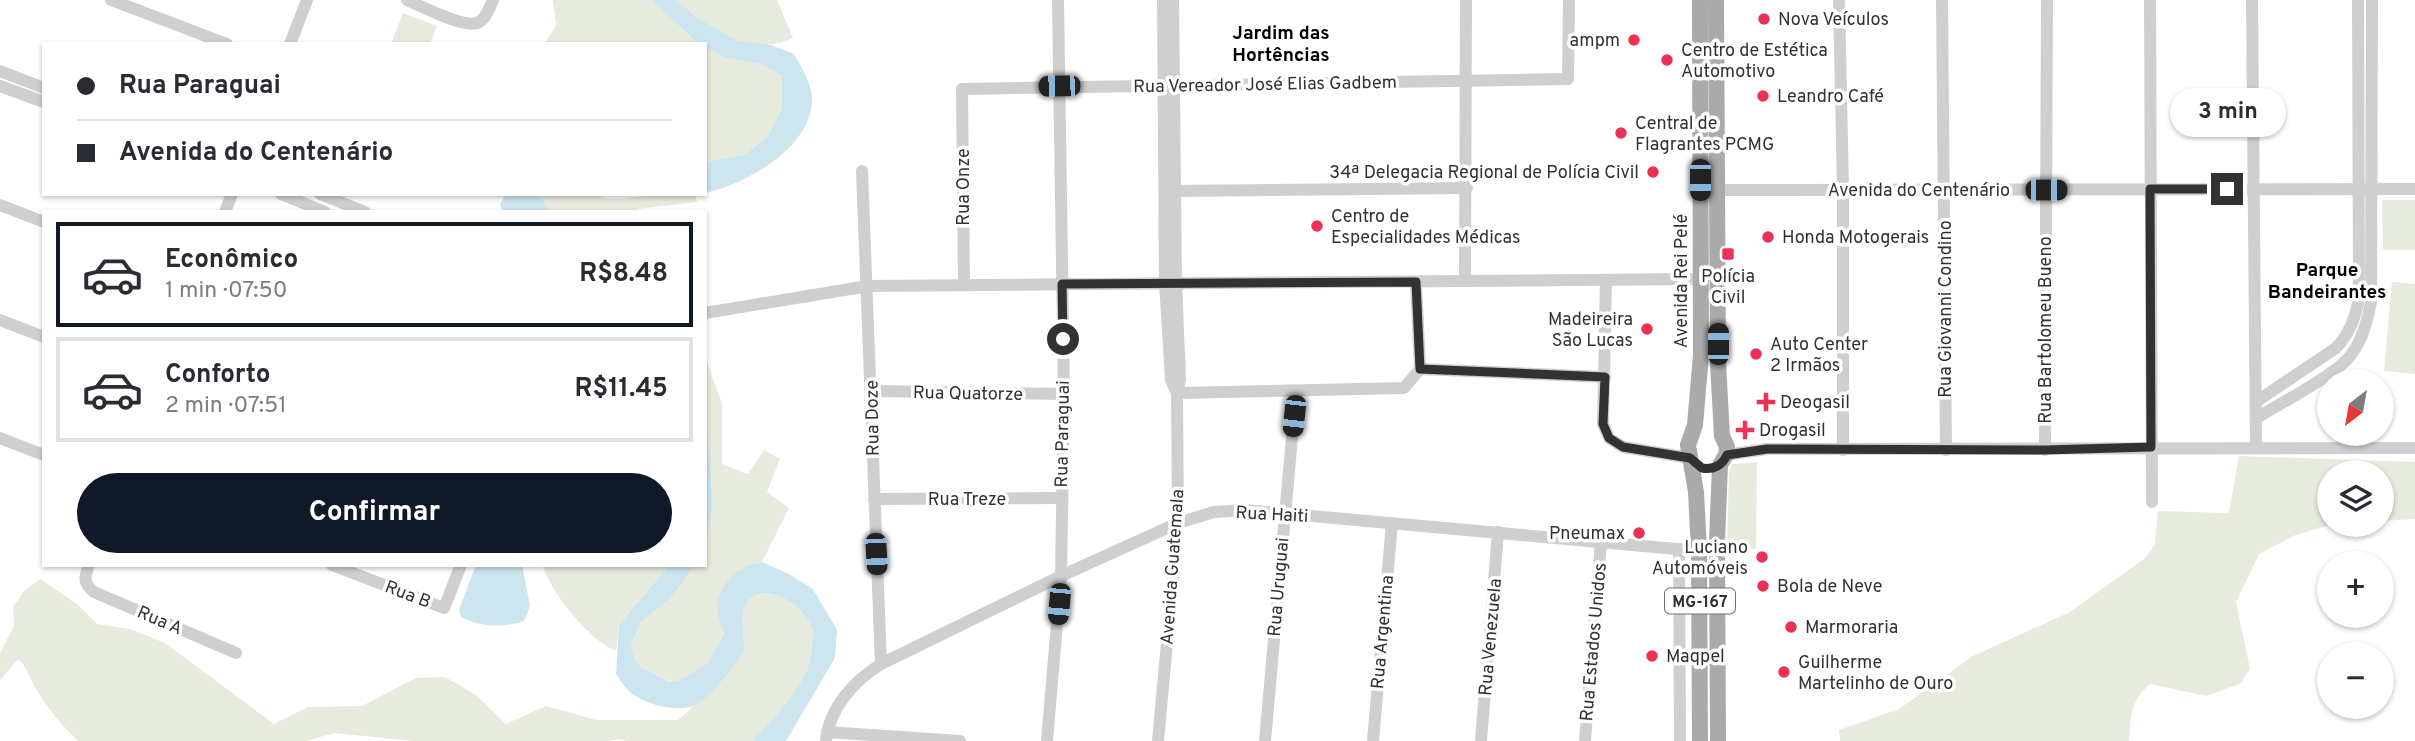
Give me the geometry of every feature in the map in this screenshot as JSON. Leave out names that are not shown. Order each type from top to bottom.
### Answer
[{"type":"main road","name":"Avenida Rei Pelé","points":[[1700,0],[1701,355],[1690,450],[1696,492],[1699,551],[1700,741]]},
{"type":"main road","name":"Avenida Rei Pelé","points":[[1716,0],[1718,363],[1723,449],[1717,541],[1718,741]]},
{"type":"main road","points":[[1704,430],[1717,432],[1723,449],[1708,469],[1696,465],[1690,450],[1704,430]]},
{"type":"street","points":[[111,0],[222,42]]},
{"type":"street","points":[[291,42],[307,0]]},
{"type":"street","points":[[407,0],[463,23],[477,23],[487,15],[493,0]]},
{"type":"street","name":"Rua Paraguai","points":[[1047,741],[1061,576],[1064,394],[1058,0]]},
{"type":"street","points":[[1163,0],[1168,85]]},
{"type":"street","points":[[1168,85],[1173,0]]},
{"type":"street","points":[[1465,281],[1466,0]]},
{"type":"street","name":"Rua Vereador José Elias Gadbem","points":[[962,89],[1568,79],[1569,0]]},
{"type":"street","points":[[1839,0],[1843,190],[1843,450]]},
{"type":"street","name":"Rua Giovanni Condino","points":[[1942,0],[1946,450]]},
{"type":"street","name":"Rua Bartolomeu Bueno","points":[[2045,450],[2047,0]]},
{"type":"street","points":[[2150,0],[2152,502]]},
{"type":"street","points":[[2252,0],[2256,447]]},
{"type":"street","points":[[2257,418],[2343,365],[2367,324],[2371,302],[2358,0]]},
{"type":"street","points":[[2257,401],[2336,348],[2350,328],[2359,299],[2366,189],[2372,0]]},
{"type":"street","points":[[0,71],[42,87]]},
{"type":"street","name":"Avenida Guatemala","points":[[1158,741],[1178,523],[1177,393],[1180,380],[1171,282],[1168,85]]},
{"type":"street","points":[[0,86],[42,101]]},
{"type":"street","name":"Rua Onze","points":[[962,89],[964,285]]},
{"type":"street","name":"Rua Doze","points":[[862,171],[881,664]]},
{"type":"street","points":[[1169,191],[1467,188]]},
{"type":"street","name":"Avenida do Centenário","points":[[1718,190],[2415,189]]},
{"type":"street","points":[[286,196],[321,210]]},
{"type":"street","points":[[325,196],[360,210]]},
{"type":"street","points":[[0,205],[42,221]]},
{"type":"street","points":[[707,313],[868,286],[1700,279]]},
{"type":"street","points":[[1606,280],[1603,424],[1609,438],[1623,447],[1690,450]]},
{"type":"street","points":[[1177,393],[1404,388],[1420,369],[1416,282]]},
{"type":"street","points":[[0,320],[42,336]]},
{"type":"street","points":[[1420,369],[1605,377]]},
{"type":"street","name":"Rua Quatorze","points":[[872,391],[1064,394]]},
{"type":"street","name":"Rua Uruguai","points":[[1265,741],[1296,392]]},
{"type":"street","points":[[0,438],[42,454]]},
{"type":"street","points":[[1723,449],[2415,448]]},
{"type":"street","name":"Rua Treze","points":[[874,499],[1061,498]]},
{"type":"street","name":"Rua Haiti","points":[[826,736],[844,696],[865,675],[881,664],[1061,576],[1178,523],[1214,512],[1245,510],[1284,513],[1699,551]]},
{"type":"street","name":"Rua Argentina","points":[[1373,741],[1392,523]]},
{"type":"street","name":"Rua Venezuela","points":[[1481,741],[1498,533]]},
{"type":"street","name":"Rua Estados Unidos","points":[[1585,741],[1601,542]]},
{"type":"street","points":[[1679,549],[1680,741]]},
{"type":"street","name":"Rua A","points":[[88,567],[84,578],[86,585],[94,592],[236,653]]},
{"type":"street","name":"Rua B","points":[[337,567],[444,608],[460,567]]},
{"type":"street","points":[[826,736],[960,741]]},
{"type":"shaded area","points":[[553,0],[651,0],[698,42],[546,42],[556,25]]},
{"type":"shaded area","points":[[676,0],[777,0],[793,38],[776,44],[760,45],[733,39],[708,25]]},
{"type":"shaded area","points":[[403,13],[437,26],[431,42],[392,42]]},
{"type":"shaded area","points":[[707,48],[726,58],[759,63],[782,76],[782,108],[768,136],[744,155],[707,162]]},
{"type":"shaded area","points":[[543,196],[600,196],[620,199],[696,196],[697,202],[637,210],[546,210]]},
{"type":"shaded area","points":[[2382,200],[2415,200],[2415,250],[2383,250]]},
{"type":"shaded area","points":[[2392,282],[2415,284],[2415,374],[2384,369]]},
{"type":"shaded area","points":[[707,362],[722,403],[722,464],[748,474],[764,450],[780,459],[767,492],[789,508],[762,562],[754,563],[717,608],[724,634],[708,663],[679,681],[671,682],[641,667],[635,660],[631,645],[641,622],[669,600],[694,567],[707,567],[707,534],[713,505],[707,420]]},
{"type":"shaded area","points":[[2239,456],[2356,460],[2317,460],[2317,529],[2293,536],[2259,554],[2236,602],[2250,669],[2240,684],[2206,696],[2150,684],[2135,703],[2129,741],[1840,741],[1839,730],[1899,709],[1973,656],[2070,612],[2144,559],[2155,545],[2158,511],[2229,513]]},
{"type":"shaded area","points":[[2394,461],[2415,462],[2415,519],[2394,520]]},
{"type":"shaded area","points":[[1757,462],[1756,549],[1727,548],[1729,471],[1732,464]]},
{"type":"shaded area","points":[[544,567],[667,567],[619,625],[616,651],[583,627],[562,601]]},
{"type":"shaded area","points":[[40,579],[77,604],[97,624],[130,629],[165,643],[274,724],[308,707],[362,706],[416,678],[445,677],[476,695],[506,724],[546,706],[596,720],[678,720],[717,685],[745,651],[744,608],[750,598],[760,594],[782,597],[802,612],[813,630],[812,655],[798,688],[752,741],[414,741],[334,733],[306,741],[78,741],[50,709],[18,659],[0,680],[0,653],[14,626],[13,607],[24,591]]},
{"type":"water","points":[[651,0],[676,0],[699,19],[737,41],[771,45],[794,54],[806,75],[812,99],[809,116],[801,132],[774,161],[739,182],[707,192],[707,162],[744,155],[768,136],[782,108],[782,76],[759,63],[726,58],[707,48],[707,42],[696,41]]},
{"type":"water","points":[[505,196],[543,196],[546,210],[502,210],[500,204]]},
{"type":"water","points":[[707,420],[713,505],[707,534]]},
{"type":"water","points":[[762,562],[813,589],[837,630],[835,658],[786,741],[752,741],[797,688],[810,661],[813,631],[809,621],[782,597],[760,594],[751,598],[743,612],[745,651],[717,687],[697,704],[674,708],[648,702],[629,691],[616,674],[619,625],[667,567],[694,567],[669,600],[641,622],[631,645],[635,660],[641,667],[670,682],[679,681],[708,663],[724,634],[717,606],[722,590],[732,576]]},
{"type":"water","points":[[475,567],[522,567],[530,606],[524,621],[508,625],[476,623],[461,617],[459,610]]},
{"type":"place","name":"Nova Veículos","points":[[1764,19]]},
{"type":"place","name":"ampm","points":[[1634,40]]},
{"type":"place","name":"Centro de Estética Automotivo","points":[[1667,60]]},
{"type":"place","name":"Leandro Café","points":[[1763,96]]},
{"type":"place","name":"Central de Flagrantes PCMG","points":[[1621,133]]},
{"type":"place","name":"34ª Delegacia Regional de Polícia Civil","points":[[1653,172]]},
{"type":"place","name":"Centro de Especialidades Médicas","points":[[1317,226]]},
{"type":"place","name":"Honda Motogerais","points":[[1768,237]]},
{"type":"place","name":"Polícia Civil","points":[[1728,254]]},
{"type":"place","name":"Madeireira São Lucas","points":[[1647,329]]},
{"type":"place","name":"Auto Center 2 Irmãos","points":[[1756,354]]},
{"type":"place","name":"Deogasil","points":[[1766,402]]},
{"type":"place","name":"Drogasil","points":[[1745,430]]},
{"type":"place","name":"Pneumax","points":[[1639,533]]},
{"type":"place","name":"Luciano Automóveis","points":[[1762,557]]},
{"type":"place","name":"Bola de Neve","points":[[1763,586]]},
{"type":"place","name":"Marmoraria","points":[[1791,627]]},
{"type":"place","name":"Maqpel","points":[[1652,656]]},
{"type":"place","name":"Guilherme Martelinho de Ouro","points":[[1784,672]]},
{"type":"district","name":"Jardim das Hortências","points":[[1281,43]]},
{"type":"district","name":"Parque Bandeirantes","points":[[2327,280]]},
{"type":"route","points":[[1063,339],[1062,284],[1416,282],[1420,369],[1605,377],[1603,424],[1609,438],[1623,447],[1690,458],[1702,468],[1720,465],[1727,455],[1767,449],[2045,450],[2151,447],[2150,189],[2227,189]]}]
